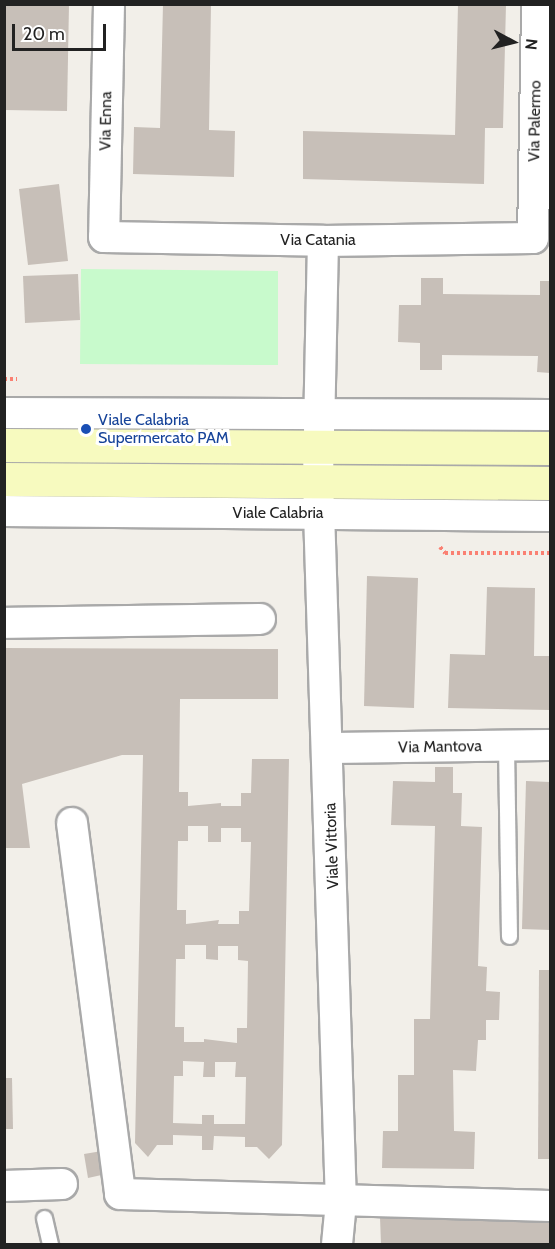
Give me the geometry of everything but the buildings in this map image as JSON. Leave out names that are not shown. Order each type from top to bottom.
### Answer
[{"type":"main road","points":[[4,445],[550,448]]},
{"type":"main road","name":"Viale Calabria","points":[[4,479],[550,483]]},
{"type":"street","name":"Via Enna","points":[[104,237],[109,4]]},
{"type":"street","name":"Via Palermo","points":[[533,238],[537,4]]},
{"type":"street","name":"Via Catania","points":[[104,237],[323,241],[533,238]]},
{"type":"street","name":"Viale Vittoria","points":[[323,241],[318,480],[329,748],[341,1202],[337,1245]]},
{"type":"street","points":[[4,413],[550,415]]},
{"type":"street","name":"Viale Calabria","points":[[4,511],[550,516]]},
{"type":"street","points":[[4,623],[260,619]]},
{"type":"street","name":"Via Mantova","points":[[329,748],[550,745]]},
{"type":"street","points":[[72,823],[120,1194],[341,1202],[550,1206]]},
{"type":"street","points":[[4,1186],[62,1184]]},
{"type":"lane","points":[[506,746],[509,936]]},
{"type":"lane","points":[[44,1218],[50,1245]]},
{"type":"green space","points":[[81,269],[278,271],[278,365],[80,364]]},
{"type":"place","name":"Viale Calabria Supermercato PAM","points":[[86,429]]}]
